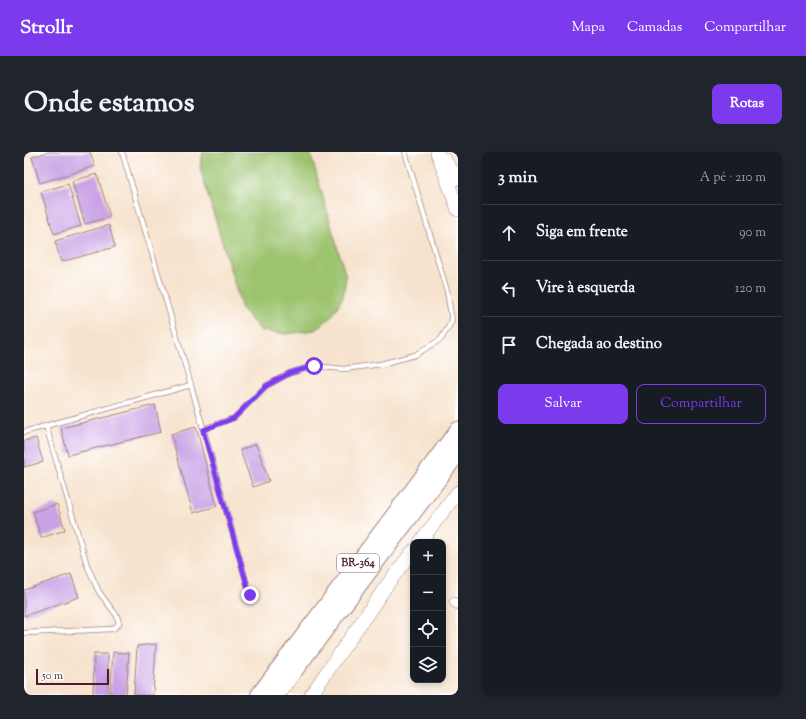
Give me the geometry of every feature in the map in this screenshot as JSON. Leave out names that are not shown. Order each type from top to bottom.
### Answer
[{"type":"highway","name":"BR-364","points":[[258,695],[458,430]]},
{"type":"highway","name":"BR-364","points":[[276,695],[458,453]]},
{"type":"street","points":[[437,152],[458,210]]},
{"type":"street","points":[[440,152],[458,179]]},
{"type":"street","points":[[422,539],[458,492]]},
{"type":"street","points":[[311,695],[387,585],[410,555]]},
{"type":"lane","points":[[122,152],[191,385],[250,595]]},
{"type":"lane","points":[[203,430],[234,418],[266,386],[290,373],[314,366],[344,369],[381,364],[415,355],[441,339],[452,321],[447,291],[404,152]]},
{"type":"lane","points":[[24,432],[191,385]]},
{"type":"lane","points":[[24,633],[113,629],[119,624],[117,616],[99,592],[87,565],[46,426]]},
{"type":"green space","points":[[203,152],[310,152],[346,277],[343,297],[332,316],[315,330],[286,334],[261,331],[242,309],[200,168]]},
{"type":"building","points":[[48,152],[90,152],[95,166],[40,183],[32,157]]},
{"type":"building","points":[[97,174],[110,217],[85,224],[72,181]]},
{"type":"building","points":[[68,184],[81,226],[54,234],[41,192]]},
{"type":"building","points":[[109,225],[115,247],[61,262],[55,241]]},
{"type":"building","points":[[155,405],[161,432],[68,455],[61,428]]},
{"type":"building","points":[[196,427],[217,506],[193,513],[171,434]]},
{"type":"building","points":[[36,438],[43,462],[24,467],[24,441]]},
{"type":"building","points":[[256,444],[269,481],[253,487],[240,450]]},
{"type":"building","points":[[57,504],[65,530],[41,538],[33,512]]},
{"type":"building","points":[[71,574],[79,597],[24,616],[24,590]]},
{"type":"building","points":[[156,644],[153,695],[134,695],[137,646]]},
{"type":"building","points":[[113,652],[129,653],[126,695],[110,695]]},
{"type":"building","points":[[94,654],[108,654],[108,695],[93,695]]},
{"type":"route","points":[[250,595],[203,430],[234,418],[266,386],[290,373],[314,366]]}]
